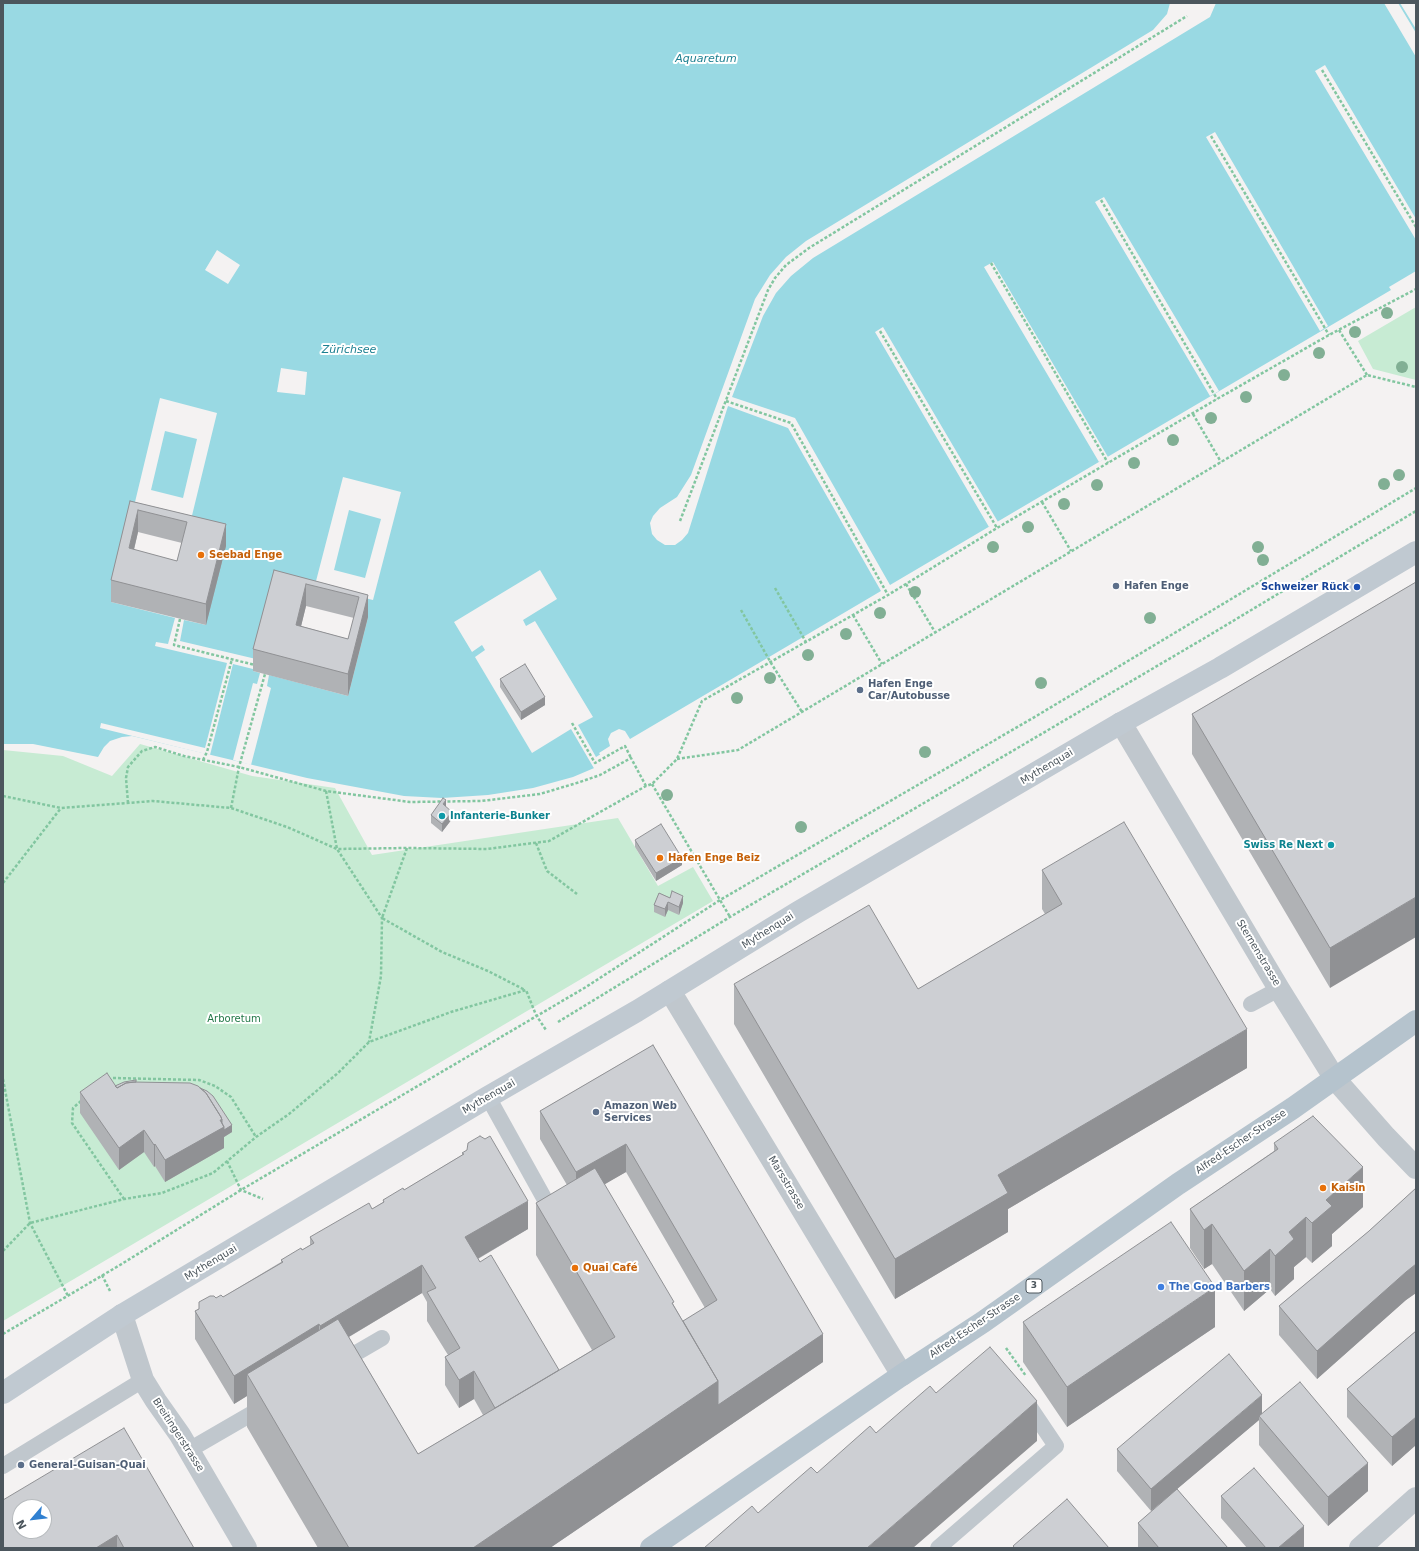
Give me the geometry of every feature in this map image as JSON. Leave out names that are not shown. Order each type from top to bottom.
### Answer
[{"type":"main road","name":"Mythenquai","points":[[122,1315],[488,1097],[670,991],[798,912],[1121,723],[1227,664],[1416,552]]},
{"type":"main road","name":"Alfred-Escher-Strasse","points":[[651,1548],[902,1375],[983,1322],[1178,1184],[1293,1108],[1416,1021]]},
{"type":"main road","points":[[3,1393],[122,1315]]},
{"type":"street","name":"Sternenstrasse","points":[[1121,723],[1279,989],[1335,1078],[1386,1137],[1416,1168]]},
{"type":"street","name":"Marsstrasse","points":[[670,991],[902,1375]]},
{"type":"street","name":"Breitingerstrasse","points":[[122,1315],[143,1380],[184,1443],[246,1548]]},
{"type":"street","points":[[1360,1548],[1416,1498]]},
{"type":"lane","points":[[1252,1004],[1279,989]]},
{"type":"lane","points":[[488,1097],[506,1127],[562,1231]]},
{"type":"lane","points":[[323,1372],[382,1338]]},
{"type":"lane","points":[[3,1466],[143,1380]]},
{"type":"lane","points":[[938,1548],[1056,1446],[1017,1388]]},
{"type":"lane","points":[[184,1443],[278,1398]]},
{"type":"path","points":[[680,521],[768,290],[775,278],[786,265],[816,244],[1187,16]]},
{"type":"path","points":[[1322,70],[1416,227]]},
{"type":"path","points":[[1211,136],[1329,335]]},
{"type":"path","points":[[1101,200],[1217,399]]},
{"type":"path","points":[[991,263],[1108,463]]},
{"type":"path","points":[[3,796],[61,808],[153,801],[230,808],[287,827],[337,849],[407,848],[487,850],[549,841],[652,784],[677,759],[702,701],[888,595],[998,528],[1217,399],[1329,335],[1416,289]]},
{"type":"path","points":[[1339,330],[1367,375],[1416,387]]},
{"type":"path","points":[[880,331],[998,528]]},
{"type":"path","points":[[677,759],[738,750],[1367,375]]},
{"type":"path","points":[[726,401],[791,423],[888,595]]},
{"type":"path","points":[[1193,414],[1221,462]]},
{"type":"path","points":[[3,1334],[241,1190],[536,1015],[586,987],[720,900],[1038,714],[1416,488]]},
{"type":"path","points":[[1042,502],[1072,551]]},
{"type":"path","points":[[906,584],[935,632]]},
{"type":"path","points":[[775,588],[806,642]]},
{"type":"path","points":[[741,610],[771,663],[802,712]]},
{"type":"path","points":[[853,615],[882,664]]},
{"type":"path","points":[[180,619],[174,645],[255,665]]},
{"type":"path","points":[[202,760],[207,752],[232,659]]},
{"type":"path","points":[[230,808],[239,767],[264,674]]},
{"type":"path","points":[[572,723],[595,763],[625,746],[646,786]]},
{"type":"path","points":[[128,803],[126,778],[128,767],[142,751],[154,747],[202,760],[239,767],[326,791],[410,802],[481,801],[540,794],[600,775],[631,758]]},
{"type":"path","points":[[652,784],[730,917]]},
{"type":"path","points":[[326,791],[337,849],[382,918],[442,952],[488,971],[526,990],[536,1015],[546,1030]]},
{"type":"path","points":[[3,883],[61,808]]},
{"type":"path","points":[[536,843],[547,871],[577,894]]},
{"type":"path","points":[[369,1042],[381,976],[382,918],[407,848]]},
{"type":"path","points":[[3,1251],[30,1223],[124,1199],[162,1193],[213,1173],[256,1137],[289,1114],[338,1073],[369,1042],[451,1012],[526,990]]},
{"type":"path","points":[[106,1082],[113,1078],[199,1080],[215,1086],[231,1097],[256,1137]]},
{"type":"path","points":[[3,1080],[30,1223],[68,1296]]},
{"type":"path","points":[[84,1099],[73,1108],[72,1122],[124,1199]]},
{"type":"green space","points":[[1416,307],[1416,380],[1373,369],[1358,341]]},
{"type":"green space","name":"Arboretum","points":[[140,744],[252,776],[335,788],[372,855],[618,818],[658,886],[693,867],[713,901],[3,1321],[3,750],[63,756],[112,776]]},
{"type":"water","name":"Zürichsee","points":[[3,3],[1170,3],[1167,14],[1153,30],[806,241],[786,257],[770,275],[755,299],[691,475],[677,497],[660,508],[653,516],[650,523],[652,534],[657,540],[665,545],[675,545],[688,533],[728,406],[788,428],[881,591],[630,739],[625,731],[619,729],[611,733],[608,739],[610,746],[599,753],[606,763],[573,777],[533,788],[488,795],[442,798],[404,796],[307,778],[132,736],[122,737],[110,741],[98,757],[33,744],[3,744]]},
{"type":"water","points":[[1216,3],[1400,3],[1416,29],[1416,271],[1389,287],[1391,290],[890,585],[795,418],[732,397],[763,316],[776,293],[791,276],[813,258],[1210,17]]},
{"type":"pier","points":[[1384,3],[1398,3],[1416,33],[1416,57]]},
{"type":"pier","points":[[1325,65],[1416,219],[1416,240],[1315,71]]},
{"type":"pier","points":[[1215,132],[1328,326],[1320,331],[1206,137]]},
{"type":"pier","points":[[1104,197],[1219,391],[1210,396],[1095,202]]},
{"type":"pier","points":[[217,250],[240,265],[228,284],[205,270]]},
{"type":"pier","points":[[993,262],[1108,457],[1099,462],[984,267]]},
{"type":"pier","points":[[883,327],[998,522],[989,527],[875,332]]},
{"type":"pier","points":[[281,368],[307,372],[305,395],[277,392]]},
{"type":"pier","name":"Seebad Enge","points":[[160,398],[217,413],[187,536],[206,625],[184,620],[180,641],[256,659],[315,585],[343,477],[401,492],[373,600],[352,595],[348,611],[368,617],[348,696],[269,675],[267,686],[271,688],[251,765],[233,760],[253,683],[257,684],[260,673],[253,671],[253,669],[233,664],[210,755],[100,728],[101,723],[205,748],[227,663],[155,646],[156,642],[168,644],[175,618],[111,602]],"holes":[[[165,431],[197,439],[183,498],[151,490]],[[349,510],[381,519],[365,578],[334,570]]]},
{"type":"pier","points":[[540,570],[557,599],[523,620],[526,626],[535,621],[593,717],[578,725],[596,757],[602,753],[608,763],[595,770],[571,729],[532,753],[475,657],[485,650],[482,645],[472,652],[454,622]]},
{"type":"building","points":[[130,501],[226,524],[206,604],[111,580]],"holes":[[[138,510],[187,522],[177,561],[129,548]]]},
{"type":"building","points":[[274,570],[368,595],[348,674],[253,649]],"holes":[[[306,584],[359,597],[348,639],[296,625]]]},
{"type":"building","name":"Swiss Re Next","points":[[1416,582],[1416,897],[1330,948],[1192,714]]},
{"type":"building","points":[[525,664],[545,697],[521,712],[500,679]]},
{"type":"building","points":[[443,798],[446,800],[443,804],[452,812],[442,824],[431,815]]},
{"type":"building","points":[[1124,822],[1247,1029],[998,1175],[1008,1193],[895,1259],[734,984],[869,905],[918,989],[1062,904],[1042,870]]},
{"type":"building","points":[[661,824],[682,858],[656,873],[635,840]]},
{"type":"building","points":[[672,891],[683,896],[679,907],[668,902],[665,909],[654,905],[659,893],[670,898]]},
{"type":"building","points":[[653,1045],[823,1334],[718,1405],[718,1381],[683,1321],[717,1300],[626,1144],[576,1172],[540,1111]]},
{"type":"building","points":[[107,1073],[117,1088],[126,1083],[133,1082],[190,1083],[198,1086],[206,1093],[221,1117],[222,1120],[220,1120],[224,1127],[165,1160],[144,1130],[119,1148],[80,1092]]},
{"type":"building","points":[[136,1080],[136,1082],[126,1083],[117,1088],[115,1086],[124,1082]]},
{"type":"building","points":[[200,1088],[213,1096],[232,1125],[224,1130],[221,1117],[206,1093]]},
{"type":"building","points":[[1313,1116],[1363,1167],[1326,1200],[1332,1206],[1312,1223],[1306,1217],[1289,1232],[1294,1239],[1275,1256],[1270,1249],[1244,1271],[1212,1224],[1204,1230],[1190,1209],[1278,1149],[1274,1143]]},
{"type":"building","points":[[480,1136],[485,1139],[490,1136],[528,1201],[465,1237],[480,1262],[491,1255],[559,1370],[495,1408],[474,1371],[459,1380],[445,1357],[460,1348],[427,1292],[436,1288],[422,1265],[320,1326],[319,1324],[234,1376],[195,1311],[199,1309],[199,1302],[210,1296],[214,1296],[216,1298],[221,1295],[223,1297],[283,1262],[281,1260],[301,1248],[302,1250],[314,1243],[310,1237],[369,1203],[372,1209],[384,1202],[383,1200],[403,1188],[404,1190],[464,1154],[462,1153],[467,1150],[468,1143]]},
{"type":"building","points":[[595,1168],[674,1302],[672,1303],[718,1381],[473,1548],[349,1548],[247,1374],[338,1319],[418,1454],[615,1337],[536,1203]]},
{"type":"building","points":[[1416,1188],[1416,1264],[1317,1351],[1279,1306],[1369,1231]]},
{"type":"building","points":[[1171,1222],[1215,1287],[1067,1387],[1023,1322]]},
{"type":"building","points":[[1416,1331],[1416,1417],[1392,1437],[1347,1389]]},
{"type":"building","points":[[990,1347],[1037,1401],[867,1548],[704,1548],[752,1506],[758,1513],[811,1467],[817,1473],[870,1426],[876,1433],[930,1386],[936,1393]]},
{"type":"building","points":[[1229,1354],[1262,1395],[1151,1489],[1117,1449]]},
{"type":"building","points":[[1300,1382],[1368,1463],[1328,1497],[1259,1416]]},
{"type":"building","points":[[124,1428],[194,1548],[124,1548],[117,1535],[96,1548],[3,1548],[3,1500]]},
{"type":"building","points":[[1254,1468],[1304,1526],[1278,1548],[1266,1548],[1221,1496]]},
{"type":"building","points":[[1177,1489],[1228,1548],[1159,1548],[1138,1523]]},
{"type":"building","points":[[1067,1499],[1109,1548],[1015,1548],[1013,1546]]},
{"type":"place","name":"Seebad Enge","points":[[201,555]]},
{"type":"place","name":"Hafen Enge","points":[[1116,586]]},
{"type":"place","name":"Schweizer Rück","points":[[1357,587]]},
{"type":"place","name":"Hafen Enge Car/Autobusse","points":[[860,690]]},
{"type":"place","name":"Infanterie-Bunker","points":[[442,816]]},
{"type":"place","name":"Swiss Re Next","points":[[1331,845]]},
{"type":"place","name":"Hafen Enge Beiz","points":[[660,858]]},
{"type":"place","name":"Amazon Web Services","points":[[596,1112]]},
{"type":"place","name":"Kaisin","points":[[1323,1188]]},
{"type":"place","name":"Quai Café","points":[[575,1268]]},
{"type":"place","name":"The Good Barbers","points":[[1161,1287]]},
{"type":"place","name":"General-Guisan-Quai","points":[[21,1465]]},
{"type":"water label","name":"Aquaretum","points":[[706,59]]}]
